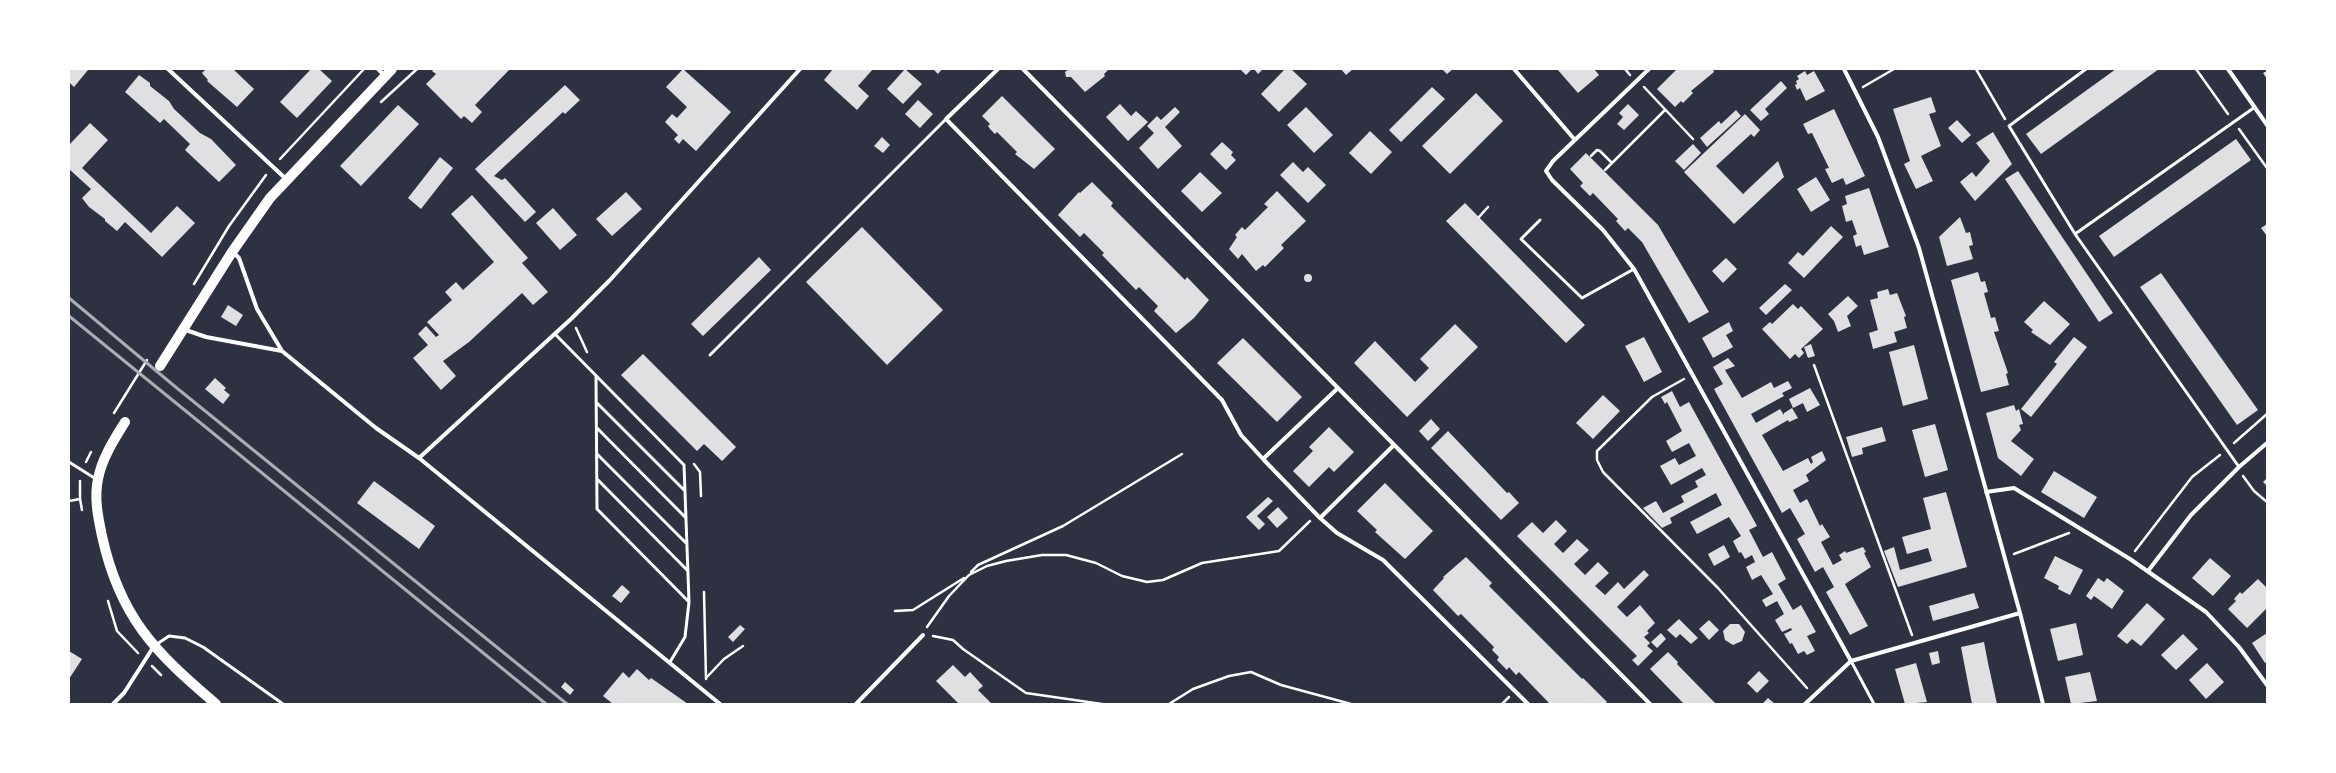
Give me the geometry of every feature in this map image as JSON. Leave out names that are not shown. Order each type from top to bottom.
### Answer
[{"type":"main road","points":[[160,366],[232,252],[270,198],[385,71]]},
{"type":"main road","points":[[125,422],[110,446],[98,480],[96,498],[98,518],[112,571],[121,596],[135,622],[154,646],[216,704]]},
{"type":"street","points":[[168,69],[286,179]]},
{"type":"street","points":[[419,458],[554,334],[614,276],[800,69]]},
{"type":"street","points":[[998,69],[946,119],[1217,394],[1230,410],[1241,435],[1316,515],[1337,533],[1383,560],[1528,704]]},
{"type":"street","points":[[1023,69],[1650,704]]},
{"type":"street","points":[[1514,69],[1575,140]]},
{"type":"street","points":[[1648,69],[1575,140],[1546,171],[1552,180],[1619,247],[1634,268],[1851,661]]},
{"type":"street","points":[[1844,69],[1878,137],[1919,248],[2020,613],[2043,704]]},
{"type":"street","points":[[2228,69],[2267,125]]},
{"type":"street","points":[[232,252],[238,258],[257,309],[282,351],[376,428],[419,458],[506,531],[670,662],[720,704]]},
{"type":"street","points":[[183,329],[206,337],[282,351]]},
{"type":"street","points":[[1263,459],[1338,388]]},
{"type":"street","points":[[2148,571],[2191,515],[2238,468],[2267,443]]},
{"type":"street","points":[[1320,518],[1394,445]]},
{"type":"street","points":[[1986,492],[2014,488],[2148,571],[2206,612],[2239,647],[2267,685]]},
{"type":"street","points":[[1806,704],[1851,661],[2020,613]]},
{"type":"street","points":[[856,704],[923,635]]},
{"type":"street","points":[[112,704],[124,692],[154,646]]},
{"type":"lane","points":[[2086,69],[2009,126],[2075,234],[2238,468]]},
{"type":"lane","points":[[2075,234],[2255,107]]},
{"type":"lane","points":[[710,355],[946,119]]},
{"type":"lane","points":[[1540,220],[1521,239],[1582,298],[1634,268]]},
{"type":"lane","points":[[554,334],[684,465],[689,602],[685,637],[670,662]]},
{"type":"lane","points":[[596,377],[597,509],[689,602]]},
{"type":"lane","points":[[596,402],[685,491]]},
{"type":"lane","points":[[596,428],[686,518]]},
{"type":"lane","points":[[596,454],[687,544]]},
{"type":"lane","points":[[69,462],[98,480]]},
{"type":"lane","points":[[597,479],[688,570]]},
{"type":"lane","points":[[154,646],[169,636],[185,638],[203,647],[283,704]]},
{"type":"lane","points":[[1851,661],[1874,704]]},
{"type":"path","points":[[190,290],[252,191],[273,166],[364,69]]},
{"type":"path","points":[[1856,92],[1894,69]]},
{"type":"path","points":[[1976,69],[2009,126]]},
{"type":"path","points":[[2196,69],[2267,168]]},
{"type":"path","points":[[1636,81],[1644,86],[1693,139]]},
{"type":"path","points":[[1605,170],[1665,110]]},
{"type":"path","points":[[1591,156],[1597,150],[1600,151],[1612,163]]},
{"type":"path","points":[[1478,217],[1488,207]]},
{"type":"path","points":[[112,416],[150,355]]},
{"type":"path","points":[[1814,365],[1915,642]]},
{"type":"path","points":[[1693,374],[1652,396],[1597,451],[1597,460],[1603,472],[1718,588],[1814,696]]},
{"type":"path","points":[[2130,559],[2192,477],[2267,414]]},
{"type":"path","points":[[83,513],[80,499],[81,470],[92,450]]},
{"type":"path","points":[[1102,704],[1026,693],[963,649],[953,640],[923,635],[949,596],[978,564],[1063,526],[1182,454]]},
{"type":"path","points":[[2238,468],[2254,491],[2267,502]]},
{"type":"path","points":[[895,611],[913,610],[969,575],[987,566],[1042,555],[1066,555],[1096,563],[1122,576],[1148,582],[1163,580],[1202,563],[1279,551],[1316,515]]},
{"type":"path","points":[[2004,558],[2081,529]]},
{"type":"path","points":[[704,592],[706,693]]},
{"type":"path","points":[[108,600],[117,630],[144,660]]},
{"type":"path","points":[[706,678],[724,659],[743,646]]},
{"type":"path","points":[[1169,704],[1193,690],[1229,676],[1251,672],[1281,685],[1351,704]]},
{"type":"building","points":[[69,69],[88,70],[74,87],[69,82]]},
{"type":"building","points":[[206,69],[233,69],[254,89],[237,107],[207,81],[208,80],[202,73]]},
{"type":"building","points":[[311,69],[319,69],[332,81],[297,118],[280,102]]},
{"type":"building","points":[[434,69],[510,69],[475,105],[482,112],[472,123],[464,116],[461,119],[426,84],[436,74],[432,71]]},
{"type":"building","points":[[683,69],[731,112],[696,151],[683,139],[679,144],[674,139],[678,135],[665,122],[672,114],[677,118],[687,107],[666,87]]},
{"type":"building","points":[[833,69],[873,69],[858,86],[869,96],[857,110],[824,80]]},
{"type":"building","points":[[905,69],[922,84],[903,104],[887,89]]},
{"type":"building","points":[[933,69],[942,69],[938,74]]},
{"type":"building","points":[[1069,69],[1109,69],[1104,74],[1105,76],[1085,92],[1071,77],[1066,77],[1065,72]]},
{"type":"building","points":[[1240,69],[1252,69],[1246,75]]},
{"type":"building","points":[[1254,69],[1263,69],[1258,74]]},
{"type":"building","points":[[1285,69],[1291,69],[1307,84],[1279,112],[1261,94]]},
{"type":"building","points":[[1341,69],[1353,69],[1346,75]]},
{"type":"building","points":[[1442,69],[1453,69],[1447,74]]},
{"type":"building","points":[[1557,69],[1594,69],[1599,75],[1578,93]]},
{"type":"building","points":[[1677,69],[1713,69],[1714,72],[1691,91],[1693,93],[1683,103],[1681,101],[1675,107],[1657,89]]},
{"type":"building","points":[[2116,69],[2159,69],[2041,154],[2026,134]]},
{"type":"building","points":[[1805,71],[1807,75],[1814,71],[1825,91],[1806,101],[1800,88],[1797,90],[1795,85],[1797,84],[1796,81],[1799,79],[1797,76]]},
{"type":"building","points":[[2267,71],[2267,79],[2263,73]]},
{"type":"building","points":[[139,75],[169,101],[174,109],[200,133],[211,139],[236,165],[219,182],[185,150],[190,144],[164,119],[160,123],[125,92]]},
{"type":"building","points":[[1781,81],[1787,88],[1765,109],[1769,114],[1761,121],[1750,110]]},
{"type":"building","points":[[565,85],[580,100],[565,114],[563,112],[494,176],[502,180],[505,178],[536,212],[525,222],[475,169]]},
{"type":"building","points":[[1432,87],[1445,99],[1401,142],[1389,130]]},
{"type":"building","points":[[1476,93],[1503,121],[1450,174],[1422,146]]},
{"type":"building","points":[[1002,96],[1055,149],[1034,169],[1015,154],[1017,152],[997,132],[995,134],[990,129],[988,126],[990,124],[982,116]]},
{"type":"building","points":[[1931,97],[1936,112],[1929,114],[1941,146],[1921,156],[1933,181],[1916,189],[1904,164],[1910,161],[1893,109]]},
{"type":"building","points":[[918,100],[933,114],[920,128],[905,114]]},
{"type":"building","points":[[1120,104],[1131,116],[1136,111],[1148,122],[1128,141],[1106,117]]},
{"type":"building","points":[[1628,104],[1639,115],[1624,130],[1617,124],[1623,117],[1619,113]]},
{"type":"building","points":[[398,105],[419,124],[361,186],[340,166]]},
{"type":"building","points":[[1175,107],[1180,112],[1165,127],[1182,146],[1158,169],[1139,148],[1154,133],[1147,126],[1157,116],[1161,120]]},
{"type":"building","points":[[1306,107],[1333,135],[1314,153],[1287,125]]},
{"type":"building","points":[[1834,109],[1865,176],[1846,185],[1843,178],[1832,183],[1825,169],[1829,168],[1812,133],[1808,134],[1803,124]]},
{"type":"building","points":[[1736,110],[1741,116],[1707,147],[1700,138],[1719,121],[1721,124]]},
{"type":"building","points":[[1745,114],[1760,130],[1754,137],[1751,134],[1716,166],[1743,194],[1778,161],[1784,177],[1734,224],[1684,172]]},
{"type":"building","points":[[1957,120],[1971,135],[1962,143],[1948,128]]},
{"type":"building","points":[[90,123],[108,140],[82,168],[151,233],[177,206],[195,223],[162,257],[125,222],[117,231],[105,221],[105,219],[89,207],[82,198],[91,189],[69,169],[69,145]]},
{"type":"building","points":[[1370,131],[1392,152],[1371,174],[1349,153]]},
{"type":"building","points":[[1993,132],[2012,164],[1975,201],[1960,182],[1972,172],[1976,177],[1990,161],[1976,143]]},
{"type":"building","points":[[882,137],[890,145],[883,153],[874,146]]},
{"type":"building","points":[[2236,139],[2251,160],[2114,257],[2099,236]]},
{"type":"building","points":[[1222,142],[1233,152],[1231,155],[1236,160],[1226,170],[1210,154]]},
{"type":"building","points":[[1693,144],[1701,153],[1684,170],[1675,161]]},
{"type":"building","points":[[1586,153],[1658,225],[1709,312],[1689,323],[1642,242],[1628,228],[1625,231],[1616,221],[1618,219],[1593,193],[1590,196],[1580,186],[1583,183],[1570,169]]},
{"type":"building","points":[[440,157],[453,168],[421,209],[408,198]]},
{"type":"building","points":[[1293,162],[1303,172],[1308,167],[1326,185],[1308,203],[1280,175]]},
{"type":"building","points":[[2018,171],[2113,313],[2099,322],[2005,179]]},
{"type":"building","points":[[1200,172],[1222,193],[1202,212],[1181,191]]},
{"type":"building","points":[[1816,177],[1830,200],[1811,212],[1797,189]]},
{"type":"building","points":[[1092,182],[1113,203],[1111,206],[1185,280],[1187,277],[1209,300],[1194,318],[1176,333],[1154,311],[1158,306],[1139,287],[1136,290],[1102,255],[1104,253],[1084,233],[1080,237],[1058,215],[1079,192],[1080,193]]},
{"type":"building","points":[[1869,188],[1889,247],[1864,255],[1861,245],[1856,247],[1853,236],[1857,234],[1852,220],[1846,222],[1842,206],[1847,204],[1845,196]]},
{"type":"building","points":[[1277,191],[1306,221],[1281,245],[1284,248],[1265,267],[1263,265],[1256,271],[1242,254],[1238,259],[1229,249],[1237,237],[1235,235],[1242,227],[1245,230],[1268,207],[1264,204]]},
{"type":"building","points":[[626,192],[642,209],[612,236],[596,219]]},
{"type":"building","points":[[472,195],[528,258],[522,263],[548,292],[533,305],[522,293],[469,342],[443,361],[456,376],[441,390],[413,358],[428,345],[418,334],[426,326],[436,337],[439,335],[427,322],[452,300],[445,292],[456,282],[463,290],[494,262],[451,214]]},
{"type":"building","points":[[1465,203],[1585,325],[1566,343],[1446,221]]},
{"type":"building","points":[[553,208],[577,235],[560,250],[536,223]]},
{"type":"building","points":[[1960,217],[1966,233],[1970,232],[1973,245],[1969,246],[1973,259],[1947,266],[1939,237]]},
{"type":"building","points":[[2267,224],[2267,236],[2261,228]]},
{"type":"building","points":[[1831,226],[1843,237],[1804,278],[1788,263],[1798,252],[1803,256]]},
{"type":"building","points":[[862,227],[943,310],[887,365],[806,282]]},
{"type":"building","points":[[759,257],[771,270],[703,336],[691,324]]},
{"type":"building","points":[[1726,258],[1737,269],[1723,283],[1712,271]]},
{"type":"building","points":[[1978,272],[1981,282],[1985,281],[1988,292],[1984,293],[1991,318],[1995,317],[1999,331],[1994,332],[2008,373],[2006,374],[2009,385],[1981,392],[1951,280]]},
{"type":"building","points":[[2161,273],[2258,410],[2237,425],[2140,287]]},
{"type":"building","points":[[1306,274],[1310,274],[1312,278],[1310,282],[1306,282],[1304,280],[1304,276]]},
{"type":"building","points":[[1785,284],[1792,290],[1766,315],[1759,308]]},
{"type":"building","points":[[1888,289],[1890,295],[1897,293],[1906,316],[1904,317],[1907,328],[1894,332],[1897,342],[1873,349],[1869,333],[1878,330],[1870,300],[1878,298],[1877,292]]},
{"type":"building","points":[[1848,296],[1858,306],[1847,316],[1851,326],[1838,332],[1834,321],[1828,314]]},
{"type":"building","points":[[2044,301],[2070,324],[2050,345],[2031,332],[2033,330],[2024,322]]},
{"type":"building","points":[[1793,304],[1798,309],[1801,306],[1823,329],[1801,349],[1804,353],[1799,358],[1795,354],[1790,359],[1762,329],[1770,322],[1772,324]]},
{"type":"building","points":[[228,305],[243,315],[236,326],[221,317]]},
{"type":"building","points":[[1729,322],[1733,331],[1726,335],[1733,347],[1713,358],[1702,338]]},
{"type":"building","points":[[1455,324],[1478,347],[1407,417],[1354,363],[1375,341],[1415,382],[1429,368],[1420,359]]},
{"type":"building","points":[[1644,337],[1662,372],[1644,382],[1625,346]]},
{"type":"building","points":[[2074,337],[2087,347],[2031,417],[2021,409],[2057,364],[2054,362]]},
{"type":"building","points":[[1243,338],[1302,397],[1277,422],[1217,363]]},
{"type":"building","points":[[1811,344],[1815,356],[1808,358],[1804,347]]},
{"type":"building","points":[[1914,345],[1928,399],[1903,406],[1889,352]]},
{"type":"building","points":[[643,354],[736,447],[722,461],[704,444],[697,451],[621,375]]},
{"type":"building","points":[[1728,358],[1735,366],[1725,370],[1742,398],[1771,382],[1774,388],[1788,381],[1792,388],[1782,393],[1784,396],[1751,414],[1756,423],[1780,409],[1784,415],[1784,413],[1792,408],[1798,418],[1789,422],[1788,420],[1762,435],[1783,471],[1808,458],[1811,464],[1813,462],[1811,457],[1822,451],[1826,460],[1806,475],[1809,481],[1793,490],[1800,503],[1807,499],[1820,526],[1822,524],[1830,537],[1821,542],[1833,565],[1842,560],[1839,555],[1845,551],[1846,553],[1863,547],[1866,552],[1864,553],[1871,567],[1845,584],[1868,626],[1850,635],[1826,592],[1834,587],[1823,567],[1815,572],[1797,539],[1805,534],[1790,508],[1782,513],[1714,389],[1723,384],[1713,367]]},
{"type":"building","points":[[215,378],[226,388],[224,390],[230,395],[223,404],[205,389]]},
{"type":"building","points":[[1810,388],[1820,405],[1807,412],[1803,403],[1793,408],[1789,399]]},
{"type":"building","points":[[1672,391],[1680,407],[1689,402],[1757,526],[1749,530],[1763,557],[1772,552],[1786,579],[1778,584],[1793,610],[1801,605],[1816,632],[1807,636],[1815,651],[1807,655],[1804,651],[1798,654],[1792,643],[1790,644],[1784,634],[1792,630],[1791,628],[1782,632],[1775,620],[1784,614],[1777,601],[1766,607],[1762,600],[1773,594],[1761,575],[1752,580],[1746,567],[1755,562],[1752,555],[1745,559],[1741,552],[1739,553],[1733,541],[1741,536],[1729,517],[1697,534],[1690,522],[1722,505],[1716,493],[1670,518],[1672,523],[1662,528],[1643,508],[1656,501],[1663,513],[1684,502],[1681,496],[1698,487],[1695,481],[1706,475],[1702,468],[1671,485],[1660,466],[1675,458],[1679,465],[1696,456],[1689,443],[1672,452],[1666,441],[1682,431],[1667,402],[1665,404],[1661,397]]},
{"type":"building","points":[[1603,395],[1620,411],[1593,439],[1576,423]]},
{"type":"building","points":[[2014,405],[2016,411],[2019,409],[2023,424],[2019,425],[2021,430],[2011,441],[2034,459],[2021,476],[1998,458],[1986,413]]},
{"type":"building","points":[[1431,419],[1440,429],[1428,441],[1419,431]]},
{"type":"building","points":[[1935,424],[1948,470],[1925,477],[1912,430]]},
{"type":"building","points":[[1329,427],[1354,452],[1334,472],[1329,467],[1309,487],[1293,471],[1313,451],[1309,447]]},
{"type":"building","points":[[1882,427],[1886,441],[1862,448],[1863,454],[1852,457],[1846,437]]},
{"type":"building","points":[[1448,431],[1507,493],[1509,492],[1519,503],[1501,520],[1431,448]]},
{"type":"building","points":[[2054,471],[2097,497],[2084,518],[2041,492]]},
{"type":"building","points":[[2267,478],[2267,486],[2263,482]]},
{"type":"building","points":[[374,481],[435,526],[419,549],[357,503]]},
{"type":"building","points":[[1385,483],[1433,531],[1405,559],[1375,532],[1377,530],[1357,511]]},
{"type":"building","points":[[1946,492],[1967,567],[1898,587],[1884,551],[1894,547],[1900,570],[1932,561],[1928,548],[1907,554],[1902,537],[1931,529],[1923,498]]},
{"type":"building","points":[[1268,497],[1273,501],[1257,516],[1265,524],[1259,530],[1246,517]]},
{"type":"building","points":[[1278,507],[1288,518],[1277,528],[1267,517]]},
{"type":"building","points":[[1556,520],[1567,531],[1554,544],[1563,553],[1577,539],[1589,550],[1574,564],[1585,575],[1598,562],[1609,573],[1595,586],[1605,595],[1618,582],[1624,589],[1644,570],[1649,575],[1617,607],[1627,617],[1640,605],[1655,623],[1647,631],[1649,633],[1644,637],[1650,643],[1647,646],[1653,651],[1638,666],[1632,660],[1637,656],[1517,536],[1532,522],[1543,533]]},
{"type":"building","points":[[1724,545],[1730,557],[1714,566],[1708,554]]},
{"type":"building","points":[[2055,556],[2083,570],[2070,595],[2058,589],[2059,586],[2044,578]]},
{"type":"building","points":[[1466,557],[1492,583],[1489,586],[1607,702],[1605,704],[1550,704],[1519,672],[1516,675],[1509,667],[1507,670],[1497,660],[1499,657],[1492,650],[1494,647],[1461,614],[1458,616],[1433,590],[1444,578],[1443,577]]},
{"type":"building","points":[[2210,558],[2231,576],[2213,596],[2192,578]]},
{"type":"building","points":[[2098,578],[2104,582],[2107,578],[2124,591],[2112,609],[2094,596],[2091,600],[2086,596]]},
{"type":"building","points":[[2258,579],[2267,588],[2267,608],[2247,628],[2228,609],[2236,601],[2234,599],[2240,592],[2242,594]]},
{"type":"building","points":[[622,585],[630,592],[621,603],[612,596]]},
{"type":"building","points":[[1974,593],[1979,608],[1933,621],[1929,606]]},
{"type":"building","points":[[2147,603],[2165,619],[2141,646],[2132,639],[2127,644],[2117,636]]},
{"type":"building","points":[[1679,619],[1698,638],[1691,644],[1680,634],[1676,638],[1667,630]]},
{"type":"building","points":[[1709,620],[1719,630],[1709,640],[1699,629]]},
{"type":"building","points":[[2076,623],[2083,655],[2058,661],[2050,629]]},
{"type":"building","points":[[1730,624],[1739,624],[1745,632],[1742,641],[1733,645],[1725,640],[1723,631]]},
{"type":"building","points":[[740,625],[745,629],[733,642],[728,637]]},
{"type":"building","points":[[1661,633],[1666,639],[1657,648],[1651,642]]},
{"type":"building","points":[[2267,633],[2267,661],[2265,663],[2252,643]]},
{"type":"building","points":[[2183,634],[2198,649],[2176,670],[2161,655]]},
{"type":"building","points":[[1984,642],[1997,704],[1972,704],[1961,647]]},
{"type":"building","points":[[69,651],[82,659],[69,679]]},
{"type":"building","points":[[1938,651],[1940,663],[1932,665],[1929,653]]},
{"type":"building","points":[[1668,652],[1678,662],[1677,664],[1716,704],[1684,704],[1650,669]]},
{"type":"building","points":[[1916,663],[1927,702],[1905,704],[1895,669]]},
{"type":"building","points":[[2207,663],[2224,682],[2206,699],[2189,680]]},
{"type":"building","points":[[953,665],[965,677],[970,672],[983,686],[978,690],[992,704],[959,704],[936,681]]},
{"type":"building","points":[[637,669],[649,680],[651,678],[688,704],[613,704],[603,696],[623,672],[629,678]]},
{"type":"building","points":[[1759,671],[1769,681],[1757,693],[1747,683]]},
{"type":"building","points":[[2090,672],[2097,701],[2071,704],[2065,677]]},
{"type":"building","points":[[565,682],[574,690],[570,695],[561,687]]},
{"type":"building","points":[[1768,698],[1775,704],[1762,704]]},
{"type":"railway","points":[[69,298],[178,389],[567,704]]},
{"type":"railway","points":[[69,316],[546,704]]}]
